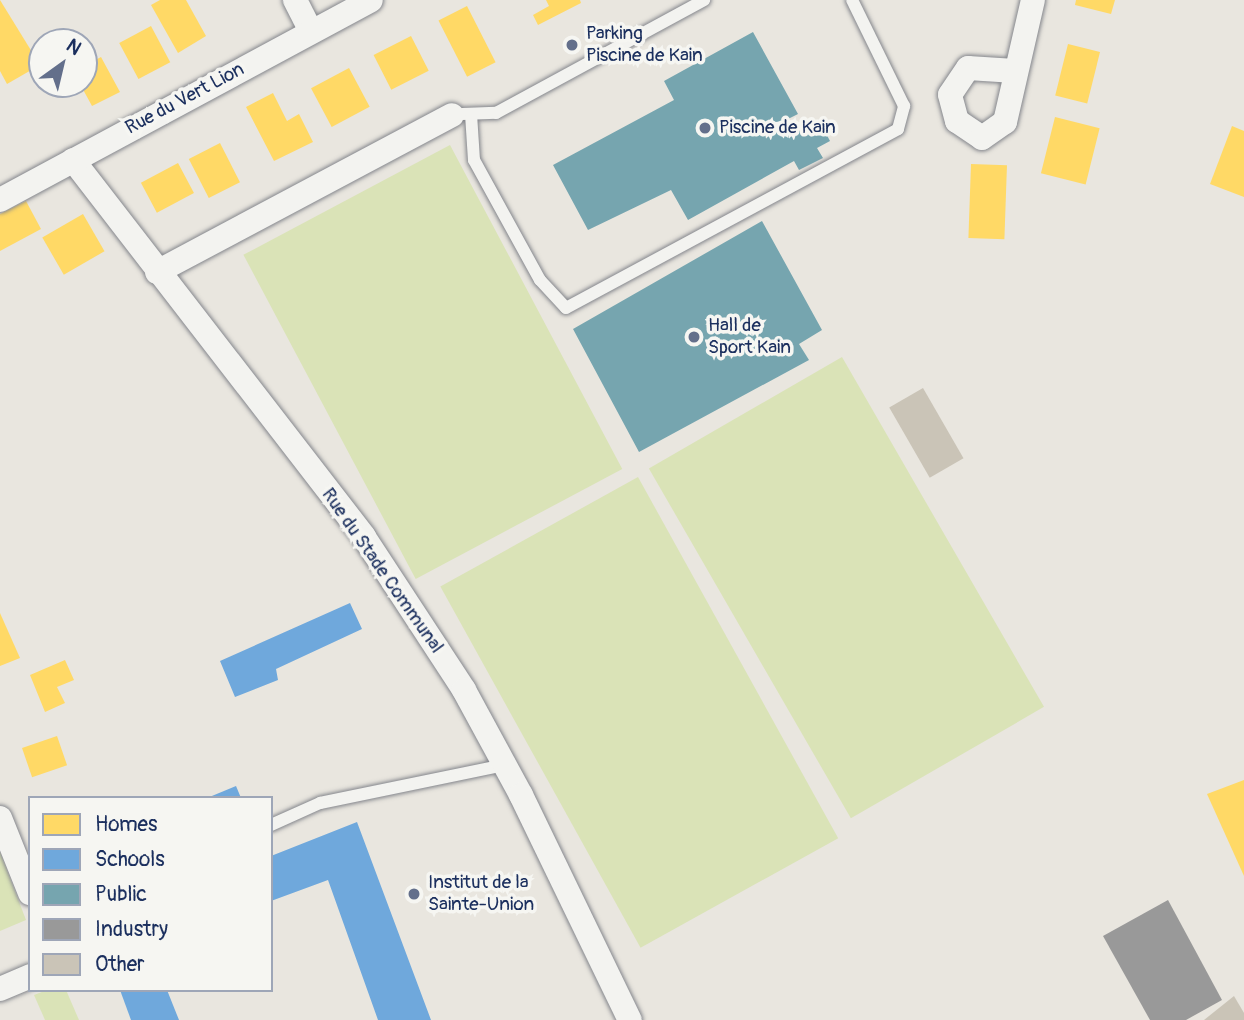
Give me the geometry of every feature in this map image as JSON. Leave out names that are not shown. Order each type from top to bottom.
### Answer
[{"type":"street","points":[[295,0],[311,31]]},
{"type":"street","name":"Rue du Vert Lion","points":[[0,200],[371,0]]},
{"type":"street","points":[[1015,71],[1032,0]]},
{"type":"street","points":[[157,272],[461,114]]},
{"type":"street","name":"Rue du Stade Communal","points":[[73,160],[364,537],[464,690],[505,765],[631,1020]]},
{"type":"street","points":[[0,818],[28,888]]},
{"type":"street","points":[[0,989],[28,977]]},
{"type":"lane","points":[[704,0],[496,113],[461,114],[474,160],[540,280],[566,308],[898,129],[904,106],[852,0]]},
{"type":"lane","points":[[273,824],[320,803],[505,765]]},
{"type":"green space","points":[[450,145],[622,469],[416,579],[243,255]]},
{"type":"green space","points":[[842,357],[1044,707],[851,818],[649,468]]},
{"type":"green space","points":[[638,477],[838,838],[641,948],[440,587]]},
{"type":"green space","points":[[0,852],[26,920],[0,931]]},
{"type":"green space","points":[[42,992],[67,992],[79,1020],[45,1020],[34,995]]},
{"type":"building: Homes","points":[[0,0],[28,46],[28,72],[7,84],[0,71]]},
{"type":"building: Homes","points":[[160,0],[186,0],[206,36],[178,53],[151,5]]},
{"type":"building: Homes","points":[[546,0],[580,0],[581,3],[538,25],[533,15],[549,6]]},
{"type":"building: Homes","points":[[1076,0],[1115,0],[1111,14],[1075,5]]},
{"type":"building: Homes","points":[[467,6],[496,62],[467,77],[438,21]]},
{"type":"building: Homes","points":[[151,26],[170,62],[138,79],[119,43]]},
{"type":"building: Homes","points":[[411,36],[429,71],[391,90],[374,55]]},
{"type":"building: Homes","points":[[1068,44],[1100,52],[1087,103],[1055,95]]},
{"type":"building: Homes","points":[[101,57],[120,92],[92,106],[88,98],[98,98],[98,59]]},
{"type":"building: Homes","points":[[349,68],[370,107],[332,127],[311,88]]},
{"type":"building: Homes","points":[[273,93],[287,121],[299,114],[313,142],[274,161],[246,107]]},
{"type":"building: Homes","points":[[1055,117],[1100,128],[1086,184],[1041,173]]},
{"type":"building: Homes","points":[[1232,126],[1244,131],[1244,197],[1210,184]]},
{"type":"building: Homes","points":[[220,143],[240,182],[209,198],[189,159]]},
{"type":"building: Homes","points":[[178,163],[194,193],[157,213],[141,183]]},
{"type":"building: Homes","points":[[971,164],[1007,165],[1004,239],[968,238]]},
{"type":"building: Homes","points":[[26,201],[41,229],[0,251],[0,214]]},
{"type":"building: Homes","points":[[83,214],[105,251],[64,275],[42,238]]},
{"type":"building: Homes","points":[[0,613],[20,658],[0,666]]},
{"type":"building: Homes","points":[[65,660],[74,680],[57,687],[65,703],[45,712],[30,675]]},
{"type":"building: Homes","points":[[57,736],[67,765],[32,777],[22,748]]},
{"type":"building: Homes","points":[[1244,780],[1244,876],[1207,794]]},
{"type":"building: Schools","points":[[350,603],[362,629],[276,669],[278,680],[235,697],[220,661]]},
{"type":"building: Schools","points":[[236,786],[240,796],[212,796]]},
{"type":"building: Schools","name":"Institut de la Sainte-Union","points":[[357,822],[431,1020],[378,1020],[328,880],[273,900],[273,855]]},
{"type":"building: Schools","points":[[121,992],[168,992],[179,1020],[131,1020]]},
{"type":"building: Public","name":"Piscine de Kain","points":[[753,32],[798,114],[784,121],[792,135],[819,120],[830,141],[817,148],[823,158],[799,170],[794,161],[688,220],[671,190],[588,230],[553,165],[674,100],[664,81]]},
{"type":"building: Public","name":"Hall de Sport Kain","points":[[762,221],[822,330],[799,344],[809,360],[639,452],[573,329]]},
{"type":"building: Industry","points":[[1168,900],[1222,1000],[1186,1020],[1150,1020],[1103,936]]},
{"type":"building: Other","points":[[923,388],[964,458],[930,478],[889,408]]},
{"type":"building: Other","points":[[1234,996],[1244,1013],[1244,1020],[1204,1020]]},
{"type":"place","name":"Parking Piscine de Kain","points":[[572,45]]},
{"type":"place","name":"Piscine de Kain","points":[[705,128]]},
{"type":"place","name":"Hall de Sport Kain","points":[[694,337]]},
{"type":"place","name":"Institut de la Sainte-Union","points":[[414,894]]}]
